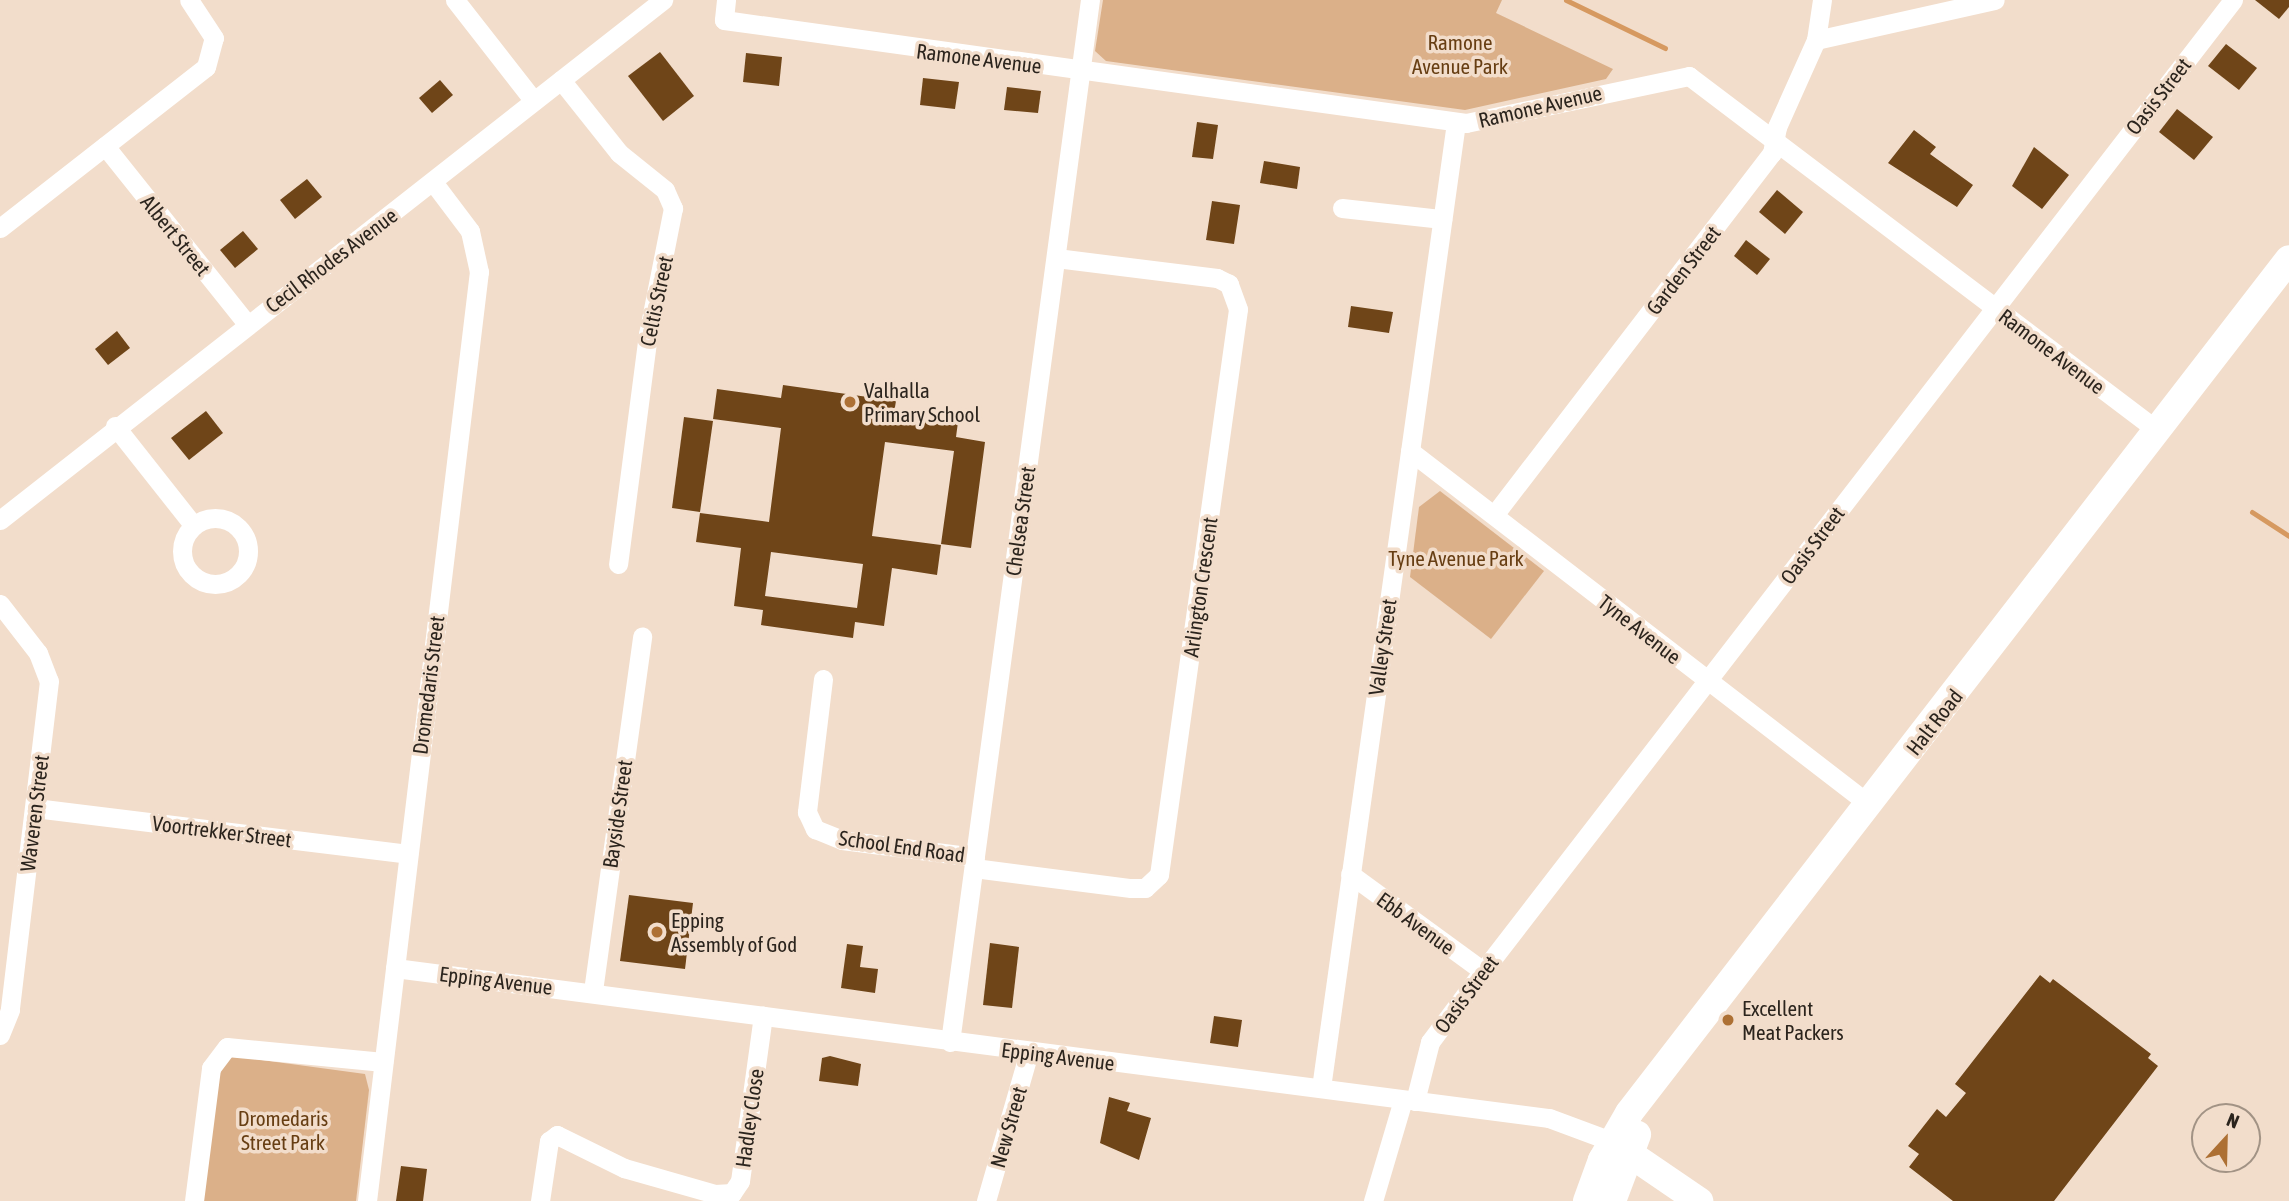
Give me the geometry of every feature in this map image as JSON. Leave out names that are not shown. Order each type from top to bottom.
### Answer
[{"type":"street","points":[[0,228],[212,57],[211,27],[189,0]]},
{"type":"street","points":[[455,0],[534,101]]},
{"type":"street","name":"Cecil Rhodes Avenue","points":[[0,520],[115,426],[433,182],[663,0]]},
{"type":"street","name":"Ramone Avenue","points":[[726,0],[724,20],[1456,122],[1681,74],[1696,78],[2158,431]]},
{"type":"street","name":"Chelsea Street","points":[[950,1042],[1090,0]]},
{"type":"street","name":"Garden Street","points":[[1494,515],[1772,153],[1775,138],[1816,40],[1822,0]]},
{"type":"street","points":[[1816,40],[1995,0]]},
{"type":"street","name":"Oasis Street","points":[[1373,1201],[1430,1042],[2233,0]]},
{"type":"street","name":"Celtis Street","points":[[561,80],[620,153],[665,190],[673,208],[648,334],[618,565]]},
{"type":"street","name":"Valley Street","points":[[1321,1088],[1456,122]]},
{"type":"street","name":"Albert Street","points":[[105,146],[247,324]]},
{"type":"street","name":"Dromedaris Street","points":[[366,1201],[479,272],[470,231],[433,182]]},
{"type":"street","points":[[1342,208],[1442,219]]},
{"type":"street","name":"Arlington Crescent","points":[[975,862],[1131,888],[1144,888],[1158,875],[1238,309],[1228,284],[1217,278],[1056,258]]},
{"type":"street","name":"Halt Road","points":[[1587,1201],[1622,1146],[1644,1101],[2289,259]]},
{"type":"street","points":[[115,426],[194,526]]},
{"type":"street","name":"Tyne Avenue","points":[[1410,451],[1870,805]]},
{"type":"street","name":"Waveren Street","points":[[0,604],[48,675],[10,1010],[0,1035]]},
{"type":"street","name":"Bayside Street","points":[[593,991],[642,636]]},
{"type":"street","name":"School End Road","points":[[823,679],[807,812],[815,829],[842,840],[975,862]]},
{"type":"street","name":"Voortrekker Street","points":[[35,808],[408,854]]},
{"type":"street","name":"Ebb Avenue","points":[[1350,874],[1483,971]]},
{"type":"street","name":"Epping Avenue","points":[[395,968],[593,991],[950,1042],[1549,1118],[1622,1146],[1699,1201]]},
{"type":"street","name":"Hadley Close","points":[[540,1201],[552,1137],[565,1137],[624,1168],[715,1195],[732,1193],[740,1181],[763,1016]]},
{"type":"street","points":[[194,1201],[211,1068],[226,1047],[383,1062]]},
{"type":"street","name":"New Street","points":[[986,1201],[1029,1052]]},
{"type":"street","name":"Halt Road","points":[[1612,1201],[1622,1146]]},
{"type":"green space","name":"Ramone Avenue Park","points":[[1103,0],[1502,0],[1496,13],[1613,69],[1606,79],[1465,110],[1106,61],[1095,51]]},
{"type":"green space","name":"Tyne Avenue Park","points":[[1440,491],[1544,571],[1491,639],[1410,577],[1419,507]]},
{"type":"green space","name":"Dromedaris Street Park","points":[[232,1056],[365,1074],[369,1090],[356,1201],[202,1201],[219,1070]]},
{"type":"building","points":[[2255,0],[2289,0],[2289,7],[2279,19]]},
{"type":"building","points":[[2226,44],[2257,68],[2239,90],[2208,66]]},
{"type":"building","points":[[660,52],[694,96],[663,121],[628,76]]},
{"type":"building","points":[[746,53],[782,57],[779,86],[743,82]]},
{"type":"building","points":[[923,78],[959,82],[955,109],[920,105]]},
{"type":"building","points":[[440,80],[453,95],[432,113],[419,98]]},
{"type":"building","points":[[1007,87],[1041,91],[1038,113],[1004,110]]},
{"type":"building","points":[[2177,109],[2213,137],[2194,160],[2159,132]]},
{"type":"building","points":[[1197,122],[1218,125],[1213,159],[1192,157]]},
{"type":"building","points":[[1914,130],[1936,147],[1930,154],[1973,185],[1957,207],[1888,163]]},
{"type":"building","points":[[2034,147],[2069,175],[2042,209],[2012,186]]},
{"type":"building","points":[[1264,161],[1300,167],[1297,189],[1260,183]]},
{"type":"building","points":[[307,179],[322,197],[295,219],[280,200]]},
{"type":"building","points":[[1777,190],[1803,212],[1785,234],[1759,212]]},
{"type":"building","points":[[1212,201],[1240,205],[1234,244],[1206,240]]},
{"type":"building","points":[[243,231],[258,249],[235,268],[220,250]]},
{"type":"building","points":[[1746,240],[1770,259],[1757,275],[1734,256]]},
{"type":"building","points":[[1351,306],[1393,312],[1389,333],[1348,327]]},
{"type":"building","points":[[117,331],[130,348],[108,365],[95,349]]},
{"type":"building","points":[[783,385],[896,401],[894,413],[958,422],[956,437],[985,442],[971,548],[941,544],[954,451],[885,442],[872,536],[941,545],[937,575],[892,568],[884,626],[855,622],[853,638],[761,625],[763,610],[734,606],[741,548],[696,542],[700,513],[769,522],[781,428],[713,419],[717,389],[781,398]],"holes":[[[771,552],[863,564],[857,608],[765,596]]]},
{"type":"building","points":[[206,411],[223,433],[189,460],[171,438]]},
{"type":"building","points":[[684,417],[713,421],[700,512],[672,508]]},
{"type":"building","name":"Epping Assembly of God","points":[[629,895],[693,903],[685,969],[620,961]]},
{"type":"building","points":[[990,943],[1019,947],[1012,1008],[983,1005]]},
{"type":"building","points":[[847,944],[863,946],[860,967],[878,969],[875,993],[841,988]]},
{"type":"building","points":[[2040,975],[2050,983],[2053,979],[2151,1054],[2148,1058],[2158,1066],[2054,1201],[1953,1201],[1909,1167],[1919,1154],[1908,1146],[1937,1109],[1946,1117],[1966,1093],[1955,1084]]},
{"type":"building","points":[[1214,1016],[1242,1020],[1238,1047],[1210,1043]]},
{"type":"building","points":[[830,1056],[861,1064],[858,1086],[819,1081],[822,1058]]},
{"type":"building","points":[[1109,1097],[1130,1103],[1127,1111],[1151,1118],[1139,1160],[1100,1143]]},
{"type":"building","points":[[401,1166],[427,1169],[423,1201],[396,1201]]},
{"type":"waterway","points":[[1566,0],[1665,48]]},
{"type":"waterway","points":[[2252,512],[2289,536]]},
{"type":"place","name":"Valhalla Primary School","points":[[850,402]]},
{"type":"place","name":"Epping Assembly of God","points":[[657,932]]},
{"type":"place","name":"Excellent Meat Packers","points":[[1728,1020]]}]
